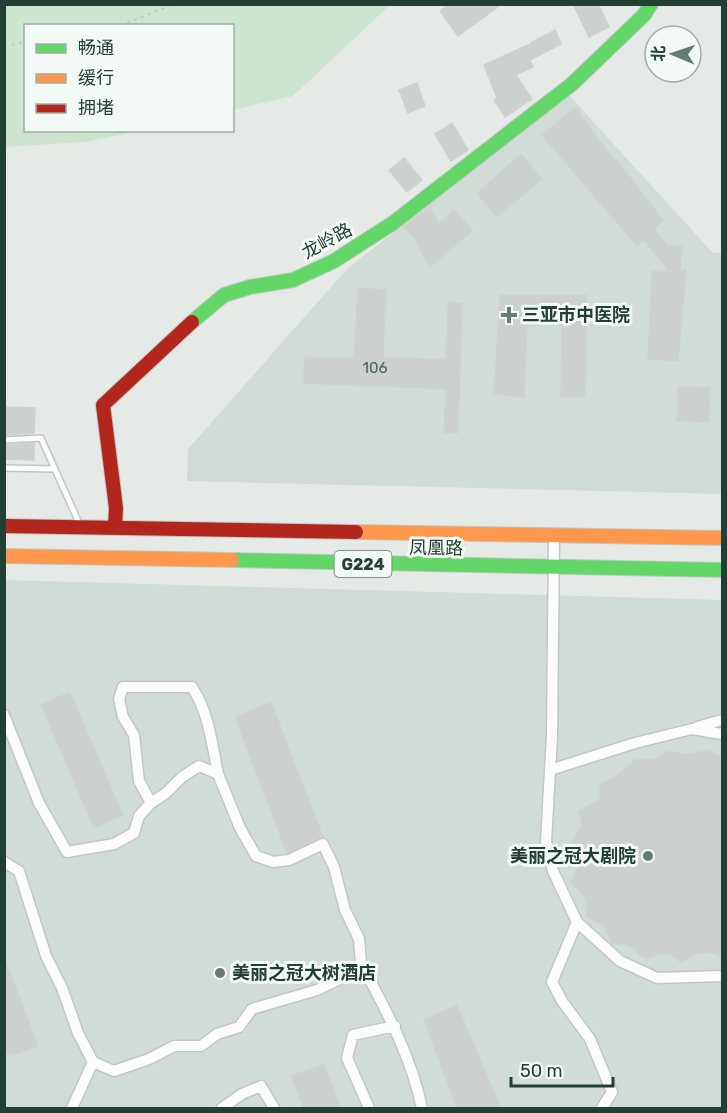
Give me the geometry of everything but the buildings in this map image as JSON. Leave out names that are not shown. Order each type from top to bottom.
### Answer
[{"type":"main road","name":"龙岭路","points":[[115,528],[116,508],[103,405],[178,333],[224,295],[250,287],[293,280],[334,261],[393,223],[572,84],[644,15],[651,4]]},
{"type":"main road","name":"凤凰路","points":[[4,526],[723,538]]},
{"type":"main road","name":"凤凰路","points":[[4,556],[723,570]]},
{"type":"street","points":[[554,536],[552,737],[546,842],[553,871],[578,922],[620,962],[657,978],[723,976]]},
{"type":"street","points":[[151,803],[139,782],[134,735],[123,717],[119,699],[123,687],[192,687],[199,697],[210,729],[218,774],[240,828],[256,856],[273,862],[289,860],[323,844],[334,867],[345,910],[359,939],[361,963],[394,1026],[418,1089],[422,1108]]},
{"type":"street","points":[[4,715],[39,803],[67,852],[114,844],[134,833],[139,816],[151,803],[199,766],[218,774]]},
{"type":"street","points":[[550,770],[635,743],[723,720]]},
{"type":"street","points":[[692,729],[723,734]]},
{"type":"street","points":[[4,862],[19,871],[46,956],[62,988],[78,1033],[93,1062],[114,1071],[149,1059],[174,1046],[201,1046],[217,1034],[239,1027],[252,1009],[318,990],[342,978],[361,963]]},
{"type":"street","points":[[578,922],[552,982],[590,1039],[612,1092],[602,1108]]},
{"type":"street","points":[[369,1108],[347,1058],[353,1035],[394,1026]]},
{"type":"street","points":[[72,1108],[93,1062]]},
{"type":"street","points":[[222,1108],[242,1094],[261,1086],[274,1108]]},
{"type":"lane","points":[[4,440],[40,438],[81,528]]},
{"type":"lane","points":[[4,468],[54,469]]},
{"type":"path","points":[[125,24],[174,4]]},
{"type":"path","points":[[4,46],[24,42]]},
{"type":"shaded area","name":"三亚市中医院","points":[[568,94],[713,253],[722,253],[722,494],[187,481],[188,449],[346,270]]},
{"type":"shaded area","points":[[4,580],[722,600],[722,1108],[5,1108]]},
{"type":"green space","points":[[5,4],[390,4],[293,96],[234,110],[234,24],[24,24],[24,132],[134,132],[85,142],[5,147]]},
{"type":"traffic: fast","points":[[192,322],[224,295],[250,287],[293,280],[334,261],[393,223],[572,84],[644,15],[651,4]]},
{"type":"traffic: fast","points":[[232,560],[722,570]]},
{"type":"traffic: slow","points":[[356,532],[722,538]]},
{"type":"traffic: slow","points":[[4,556],[232,560]]},
{"type":"traffic: jam","points":[[115,528],[116,508],[103,405],[192,322]]},
{"type":"traffic: jam","points":[[4,526],[356,532]]},
{"type":"place","name":"三亚市中医院","points":[[509,315]]},
{"type":"place","name":"美丽之冠大剧院","points":[[648,856]]},
{"type":"place","name":"美丽之冠大树酒店","points":[[220,973]]}]
